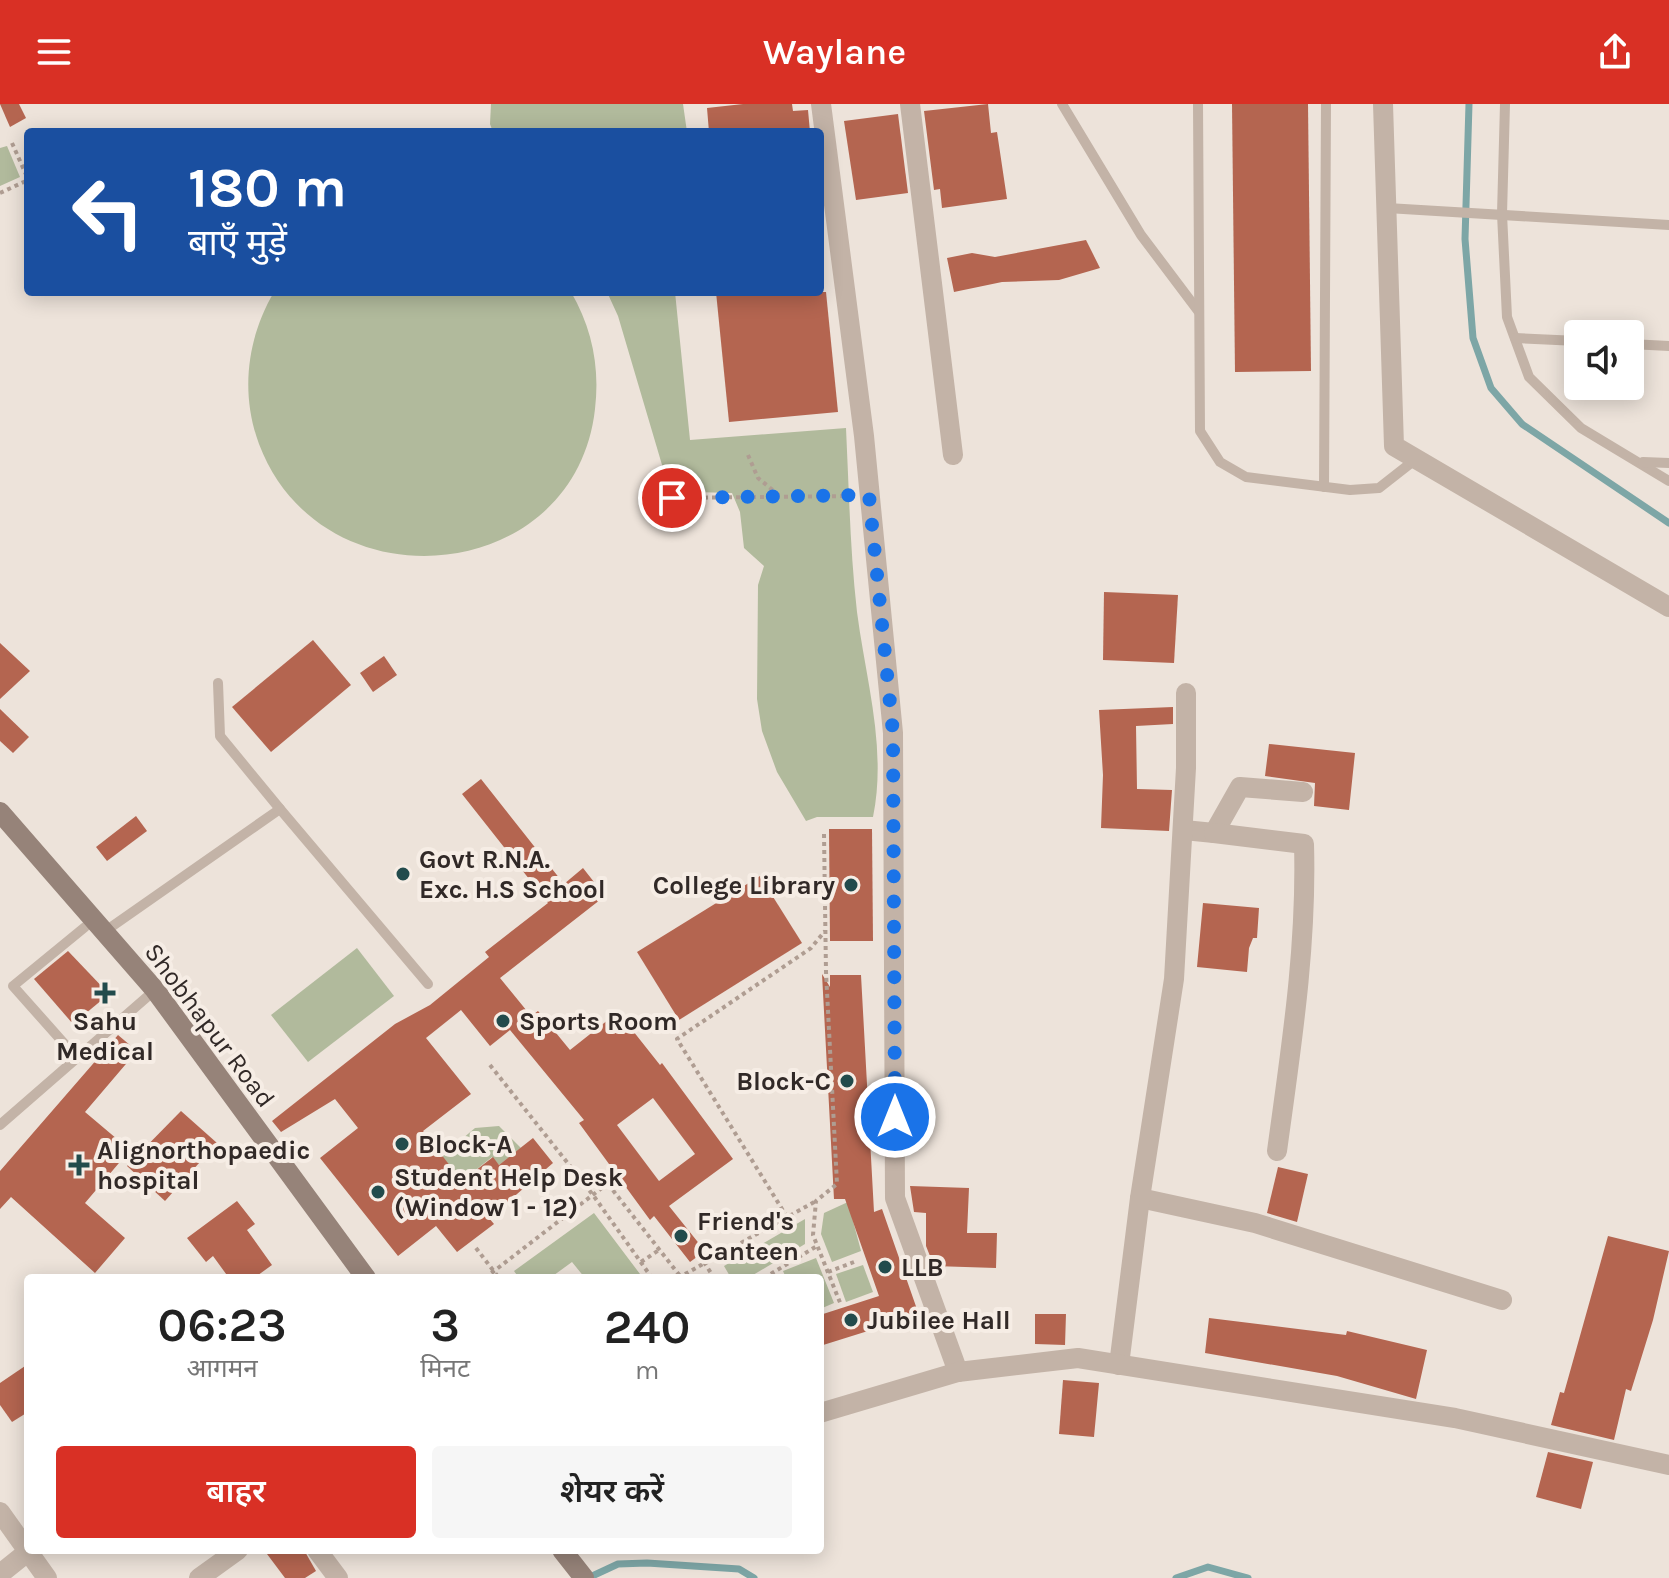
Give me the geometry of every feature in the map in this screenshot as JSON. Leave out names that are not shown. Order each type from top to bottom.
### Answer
[{"type":"main road","name":"Shobhapur Road","points":[[0,812],[94,929]]},
{"type":"main road","name":"Shobhapur Road","points":[[0,828],[151,994],[363,1274]]},
{"type":"main road","name":"Shobhapur Road","points":[[151,994],[351,1274]]},
{"type":"main road","points":[[565,1554],[582,1575]]},
{"type":"street","points":[[821,104],[824,128]]},
{"type":"street","points":[[910,104],[953,455]]},
{"type":"street","points":[[1383,104],[1394,446],[1669,607]]},
{"type":"street","points":[[824,128],[869,495],[893,733],[895,1198],[958,1372]]},
{"type":"street","points":[[1119,1365],[1140,1198],[1174,979],[1184,830],[1186,693]]},
{"type":"street","points":[[1214,833],[1240,787],[1303,792]]},
{"type":"street","points":[[1184,830],[1304,844],[1306,909],[1300,983],[1277,1151]]},
{"type":"street","points":[[1140,1198],[1255,1223],[1502,1300]]},
{"type":"street","points":[[824,1412],[958,1372],[1078,1358],[1455,1418],[1669,1465]]},
{"type":"street","points":[[0,1512],[24,1544]]},
{"type":"street","points":[[0,1574],[25,1554]]},
{"type":"street","points":[[31,1554],[47,1578]]},
{"type":"street","points":[[199,1578],[232,1554]]},
{"type":"street","points":[[320,1554],[338,1578]]},
{"type":"lane","points":[[1062,104],[1141,235],[1199,312]]},
{"type":"lane","points":[[1198,104],[1200,431],[1220,462],[1246,477],[1324,487],[1379,488],[1416,459]]},
{"type":"lane","points":[[1324,487],[1326,104]]},
{"type":"lane","points":[[1505,104],[1502,214],[1507,317],[1529,377],[1581,428],[1669,481]]},
{"type":"lane","points":[[1387,208],[1669,225]]},
{"type":"lane","points":[[1515,338],[1564,340]]},
{"type":"lane","points":[[1644,345],[1669,346]]},
{"type":"lane","points":[[1640,462],[1669,463]]},
{"type":"lane","points":[[218,683],[220,736],[428,984]]},
{"type":"lane","points":[[77,1058],[13,986],[94,929],[280,809]]},
{"type":"lane","points":[[0,1125],[151,994]]},
{"type":"path","points":[[12,143],[24,171]]},
{"type":"path","points":[[0,193],[24,182]]},
{"type":"path","points":[[748,455],[758,478],[782,498]]},
{"type":"path","points":[[672,498],[869,495]]},
{"type":"path","points":[[684,1274],[816,1201],[837,1184],[824,834]]},
{"type":"path","points":[[787,1217],[677,1039],[811,948],[826,930]]},
{"type":"path","points":[[490,1065],[593,1195],[649,1274]]},
{"type":"path","points":[[490,1274],[616,1177]]},
{"type":"path","points":[[608,1184],[677,1274]]},
{"type":"path","points":[[816,1201],[813,1235],[841,1305]]},
{"type":"path","points":[[771,1274],[817,1246]]},
{"type":"path","points":[[476,1248],[496,1274]]},
{"type":"path","points":[[641,1262],[659,1250]]},
{"type":"path","points":[[704,1262],[712,1274]]},
{"type":"path","points":[[828,1272],[854,1262]]},
{"type":"green space","points":[[491,104],[683,104],[686,128],[492,128]]},
{"type":"green space","points":[[7,146],[20,177],[0,186],[0,148]]},
{"type":"green space","points":[[272,296],[573,296],[593,348],[596,378],[595,409],[577,468],[543,513],[496,542],[443,555],[387,552],[335,533],[290,497],[259,444],[253,425],[249,366]]},
{"type":"green space","points":[[609,296],[675,296],[690,440],[846,428],[857,612],[874,714],[878,766],[873,817],[817,817],[806,821],[777,772],[762,731],[757,699],[758,585],[764,566],[744,548],[740,512],[732,493],[694,492],[684,501],[678,501],[665,475],[618,316]]},
{"type":"green space","points":[[357,948],[394,996],[308,1062],[271,1015]]},
{"type":"green space","points":[[499,1126],[521,1148],[499,1165],[492,1157],[462,1181],[442,1156],[475,1128]]},
{"type":"green space","points":[[848,1202],[861,1251],[832,1262],[821,1234],[824,1213]]},
{"type":"green space","points":[[594,1213],[640,1274],[582,1274],[572,1262],[556,1274],[516,1274],[514,1271]]},
{"type":"green space","points":[[805,1219],[805,1244],[755,1274],[729,1274],[724,1266]]},
{"type":"green space","points":[[816,1258],[822,1274],[784,1274],[783,1271]]},
{"type":"green space","points":[[863,1265],[873,1292],[846,1302],[836,1274]]},
{"type":"green space","points":[[824,1278],[834,1303],[824,1307]]},
{"type":"building","points":[[0,104],[19,104],[26,118],[10,127]]},
{"type":"building","points":[[792,104],[793,111],[808,110],[810,128],[709,128],[707,108]]},
{"type":"building","points":[[988,104],[991,133],[997,132],[1007,199],[942,208],[940,189],[934,190],[924,111]]},
{"type":"building","points":[[1232,104],[1308,104],[1311,371],[1235,372]]},
{"type":"building","points":[[898,114],[908,193],[856,200],[844,121]]},
{"type":"building","points":[[1086,240],[1100,268],[1059,280],[1002,282],[954,292],[947,258],[972,253],[995,257]]},
{"type":"building","points":[[826,292],[838,412],[729,422],[716,296],[824,296]]},
{"type":"building","points":[[1104,592],[1178,595],[1174,663],[1103,660]]},
{"type":"building","points":[[313,640],[351,685],[271,752],[232,707]]},
{"type":"building","points":[[0,643],[30,671],[0,699]]},
{"type":"building","points":[[384,656],[397,675],[373,692],[360,673]]},
{"type":"building","points":[[1173,707],[1173,724],[1136,726],[1137,789],[1172,790],[1169,831],[1101,828],[1103,775],[1099,710]]},
{"type":"building","points":[[0,709],[29,737],[13,753],[0,741]]},
{"type":"building","points":[[1269,744],[1355,753],[1349,810],[1314,806],[1315,783],[1265,776]]},
{"type":"building","points":[[481,779],[564,884],[583,868],[605,896],[500,978],[531,1016],[538,1011],[570,1050],[618,1012],[660,1065],[662,1063],[733,1159],[669,1206],[705,1251],[690,1262],[654,1216],[650,1220],[579,1123],[584,1120],[510,1030],[490,1046],[461,1010],[426,1038],[471,1094],[423,1131],[462,1181],[493,1157],[499,1165],[533,1138],[553,1163],[489,1218],[494,1224],[457,1252],[436,1226],[398,1256],[320,1158],[358,1128],[335,1099],[281,1132],[272,1121],[395,1024],[430,1005],[489,957],[485,952],[548,903],[462,794]],"holes":[[[653,1098],[695,1154],[659,1181],[617,1125]]]},
{"type":"building","points":[[136,816],[147,831],[107,861],[96,847]]},
{"type":"building","name":"College Library","points":[[829,829],[872,829],[873,941],[830,941]]},
{"type":"building","points":[[760,876],[802,943],[679,1020],[637,952]]},
{"type":"building","points":[[1203,903],[1259,908],[1257,938],[1253,938],[1249,948],[1247,972],[1197,967]]},
{"type":"building","points":[[68,951],[109,994],[73,1024],[34,979]]},
{"type":"building","points":[[822,974],[830,987],[830,975],[861,975],[874,1212],[882,1209],[919,1315],[824,1345],[824,1314],[879,1296],[845,1199],[834,1199]]},
{"type":"building","points":[[118,1035],[137,1051],[85,1112],[130,1150],[85,1203],[125,1238],[95,1273],[11,1197],[0,1209],[0,1171]]},
{"type":"building","points":[[181,1111],[217,1143],[165,1201],[127,1166]]},
{"type":"building","points":[[1278,1167],[1308,1174],[1297,1222],[1267,1213]]},
{"type":"building","points":[[910,1186],[969,1188],[967,1233],[997,1233],[996,1268],[934,1266],[926,1246],[926,1213],[914,1212]]},
{"type":"building","points":[[237,1201],[255,1224],[247,1230],[272,1265],[260,1274],[226,1274],[213,1256],[206,1262],[187,1238]]},
{"type":"building","points":[[1608,1236],[1669,1251],[1653,1320],[1631,1391],[1626,1389],[1614,1440],[1551,1425],[1560,1392],[1564,1393]]},
{"type":"building","points":[[1035,1314],[1066,1314],[1065,1345],[1035,1344]]},
{"type":"building","points":[[1209,1318],[1346,1335],[1347,1331],[1427,1350],[1416,1399],[1337,1376],[1205,1353]]},
{"type":"building","points":[[24,1367],[24,1414],[12,1422],[0,1405],[0,1383]]},
{"type":"building","points":[[1063,1380],[1099,1383],[1094,1437],[1059,1434]]},
{"type":"building","points":[[1548,1452],[1593,1462],[1581,1509],[1536,1497]]},
{"type":"building","points":[[267,1554],[306,1554],[316,1571],[305,1578],[285,1578]]},
{"type":"waterway","points":[[1469,104],[1465,239],[1473,338],[1491,388],[1522,424],[1669,523]]},
{"type":"waterway","points":[[588,1578],[618,1564],[647,1563],[739,1569],[754,1578]]},
{"type":"waterway","points":[[1176,1578],[1208,1567],[1248,1578]]},
{"type":"place","name":"Govt R.N.A. Exc. H.S School","points":[[403,874]]},
{"type":"place","name":"College Library","points":[[851,885]]},
{"type":"place","name":"Sahu Medical","points":[[105,993]]},
{"type":"place","name":"Sports Room","points":[[503,1021]]},
{"type":"place","name":"Block-C","points":[[847,1081]]},
{"type":"place","name":"Block-A","points":[[402,1144]]},
{"type":"place","name":"Alignorthopaedic hospital","points":[[79,1165]]},
{"type":"place","name":"Student Help Desk (Window 1 - 12)","points":[[378,1192]]},
{"type":"place","name":"Friend's Canteen","points":[[681,1236]]},
{"type":"place","name":"LLB","points":[[885,1267]]},
{"type":"place","name":"Jubilee Hall","points":[[851,1320]]},
{"type":"route","points":[[672,498],[727,500],[869,495],[893,733],[895,1117]]}]
